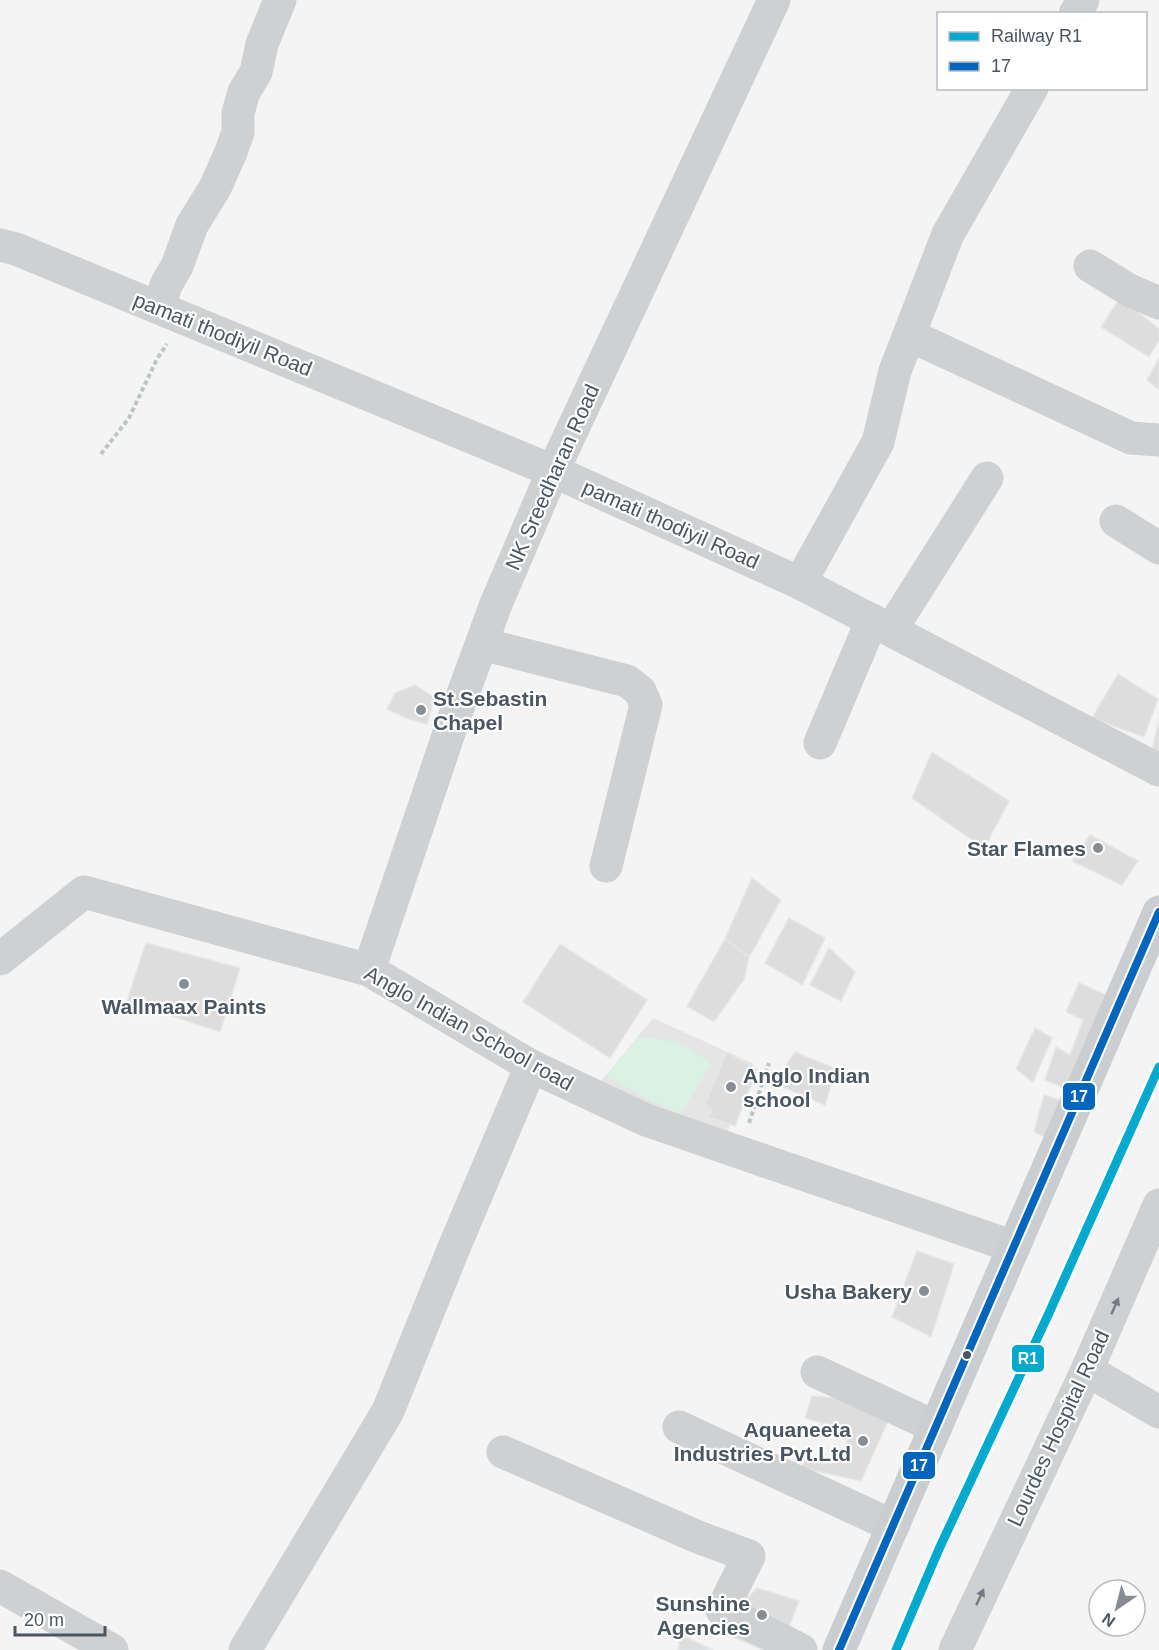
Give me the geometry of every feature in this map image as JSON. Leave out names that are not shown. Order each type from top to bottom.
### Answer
[{"type":"main road","points":[[839,1650],[1159,912]]},
{"type":"street","points":[[166,311],[166,285],[177,266],[192,225],[215,188],[231,152],[238,132],[238,113],[244,92],[256,72],[262,44],[280,0]]},
{"type":"street","name":"NK Sreedharan Road","points":[[369,970],[453,721],[496,604],[553,471],[774,0]]},
{"type":"street","points":[[800,583],[878,442],[895,371],[948,234],[1031,90]]},
{"type":"street","name":"pamati thodiyil Road","points":[[0,245],[16,249],[553,471],[800,583],[1159,770]]},
{"type":"street","points":[[1090,266],[1129,290],[1159,303]]},
{"type":"street","points":[[909,335],[1131,438],[1159,440]]},
{"type":"street","points":[[820,743],[882,625],[987,478]]},
{"type":"street","points":[[1116,521],[1159,548]]},
{"type":"street","points":[[482,644],[627,681],[640,691],[646,705],[606,866]]},
{"type":"street","name":"Anglo Indian School road","points":[[0,959],[84,892],[369,970],[531,1066],[646,1120],[1014,1247]]},
{"type":"street","points":[[245,1650],[388,1411],[531,1066]]},
{"type":"street","name":"Lourdes Hospital Road","points":[[955,1650],[1086,1370],[1159,1206]]},
{"type":"street","points":[[1086,1370],[1159,1412]]},
{"type":"street","points":[[818,1372],[936,1427]]},
{"type":"street","points":[[679,1427],[893,1526]]},
{"type":"street","points":[[503,1452],[698,1537],[749,1556],[722,1610],[801,1650]]},
{"type":"street","points":[[0,1586],[112,1650]]},
{"type":"path","points":[[101,454],[129,418],[157,359],[168,342],[166,311]]},
{"type":"path","points":[[739,1152],[769,1063]]},
{"type":"shaded area","points":[[653,1018],[754,1064],[722,1146],[598,1085]]},
{"type":"green space","points":[[638,1038],[658,1039],[686,1047],[711,1064],[681,1114],[606,1076]]},
{"type":"building","points":[[1120,298],[1159,329],[1159,340],[1149,357],[1101,327]]},
{"type":"building","points":[[1159,358],[1159,390],[1147,380]]},
{"type":"building","points":[[1118,674],[1158,699],[1144,737],[1092,718]]},
{"type":"building","name":"St.Sebastin Chapel","points":[[415,685],[438,700],[432,706],[427,724],[387,709],[395,693]]},
{"type":"building","points":[[1159,719],[1159,764],[1150,759]]},
{"type":"building","points":[[932,752],[1009,801],[984,848],[912,798]]},
{"type":"building","name":"Star Flames","points":[[1090,835],[1138,861],[1122,885],[1072,861]]},
{"type":"building","points":[[752,878],[781,900],[749,957],[725,939]]},
{"type":"building","points":[[789,918],[825,938],[802,985],[765,963]]},
{"type":"building","points":[[725,939],[749,957],[744,979],[714,1022],[687,1006]]},
{"type":"building","name":"Wallmaax Paints","points":[[146,943],[240,968],[220,1032],[127,1001]]},
{"type":"building","points":[[560,944],[647,1000],[610,1058],[523,1002]]},
{"type":"building","points":[[829,948],[855,972],[841,1001],[810,985]]},
{"type":"building","points":[[1079,983],[1108,996],[1066,1089],[1045,1080],[1056,1047],[1070,1055],[1083,1020],[1066,1012]]},
{"type":"building","points":[[1035,1028],[1052,1038],[1033,1082],[1016,1069]]},
{"type":"building","name":"Anglo Indian school","points":[[727,1052],[757,1069],[735,1126],[708,1117],[712,1110],[705,1104]]},
{"type":"building","points":[[795,1052],[836,1069],[825,1105],[774,1083]]},
{"type":"building","points":[[1044,1095],[1066,1102],[1046,1137],[1034,1132]]},
{"type":"building","name":"Usha Bakery","points":[[917,1251],[954,1264],[931,1337],[892,1317]]},
{"type":"building","name":"Aquaneeta Industries Pvt.Ltd","points":[[812,1396],[835,1398],[892,1412],[861,1481],[801,1468],[808,1455],[842,1462],[850,1427],[829,1425],[805,1418]]},
{"type":"building","name":"Sunshine Agencies","points":[[757,1588],[799,1601],[780,1650],[763,1650],[717,1630]]},
{"type":"building","points":[[681,1635],[713,1650],[678,1650]]},
{"type":"rail line","name":"R1","points":[[896,1650],[939,1549],[1049,1313],[1159,1067]]},
{"type":"transit line","name":"17","points":[[839,1650],[1159,912]]},
{"type":"place","name":"St.Sebastin Chapel","points":[[421,710]]},
{"type":"place","name":"Star Flames","points":[[1098,848]]},
{"type":"place","name":"Wallmaax Paints","points":[[184,984]]},
{"type":"place","name":"Anglo Indian school","points":[[731,1087]]},
{"type":"place","name":"Usha Bakery","points":[[924,1291]]},
{"type":"place","name":"Aquaneeta Industries Pvt.Ltd","points":[[863,1441]]},
{"type":"place","name":"Sunshine Agencies","points":[[762,1615]]}]
